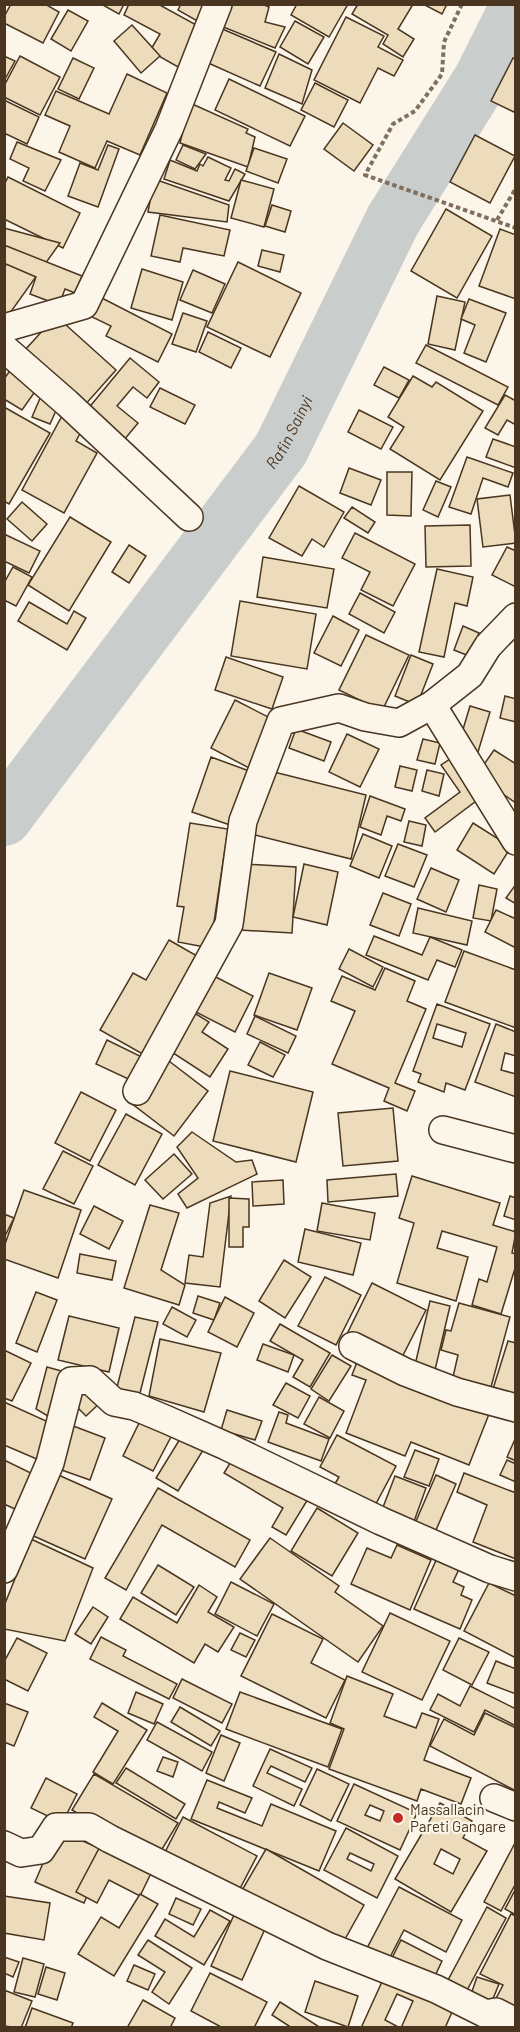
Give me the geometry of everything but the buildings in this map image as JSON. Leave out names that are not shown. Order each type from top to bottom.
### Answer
[{"type":"street","points":[[4,328],[84,305],[169,129],[218,4]]},
{"type":"street","points":[[4,348],[67,403],[189,517]]},
{"type":"street","points":[[137,1091],[230,924],[243,821],[280,721],[339,708],[365,717],[399,723],[432,705],[470,675],[488,646],[516,617]]},
{"type":"street","points":[[432,705],[516,841]]},
{"type":"street","points":[[443,1130],[516,1149]]},
{"type":"street","points":[[353,1346],[405,1372],[457,1392],[516,1408]]},
{"type":"street","points":[[4,1569],[50,1462],[71,1381],[90,1380],[114,1402],[134,1406],[381,1521],[490,1569],[516,1577]]},
{"type":"street","points":[[4,1845],[21,1853],[41,1850],[56,1827],[89,1827],[327,1946],[436,1989],[486,2014],[496,2012],[516,2022]]},
{"type":"path","points":[[462,4],[444,42],[442,74],[415,111],[393,124],[365,175],[516,228]]},
{"type":"path","points":[[497,220],[516,188]]},
{"type":"waterway","name":"Rafin Sainyi","points":[[4,818],[281,449],[393,220],[482,78],[516,10]]},
{"type":"place","name":"Massallacin Pareti Gangare","points":[[398,1818]]}]
